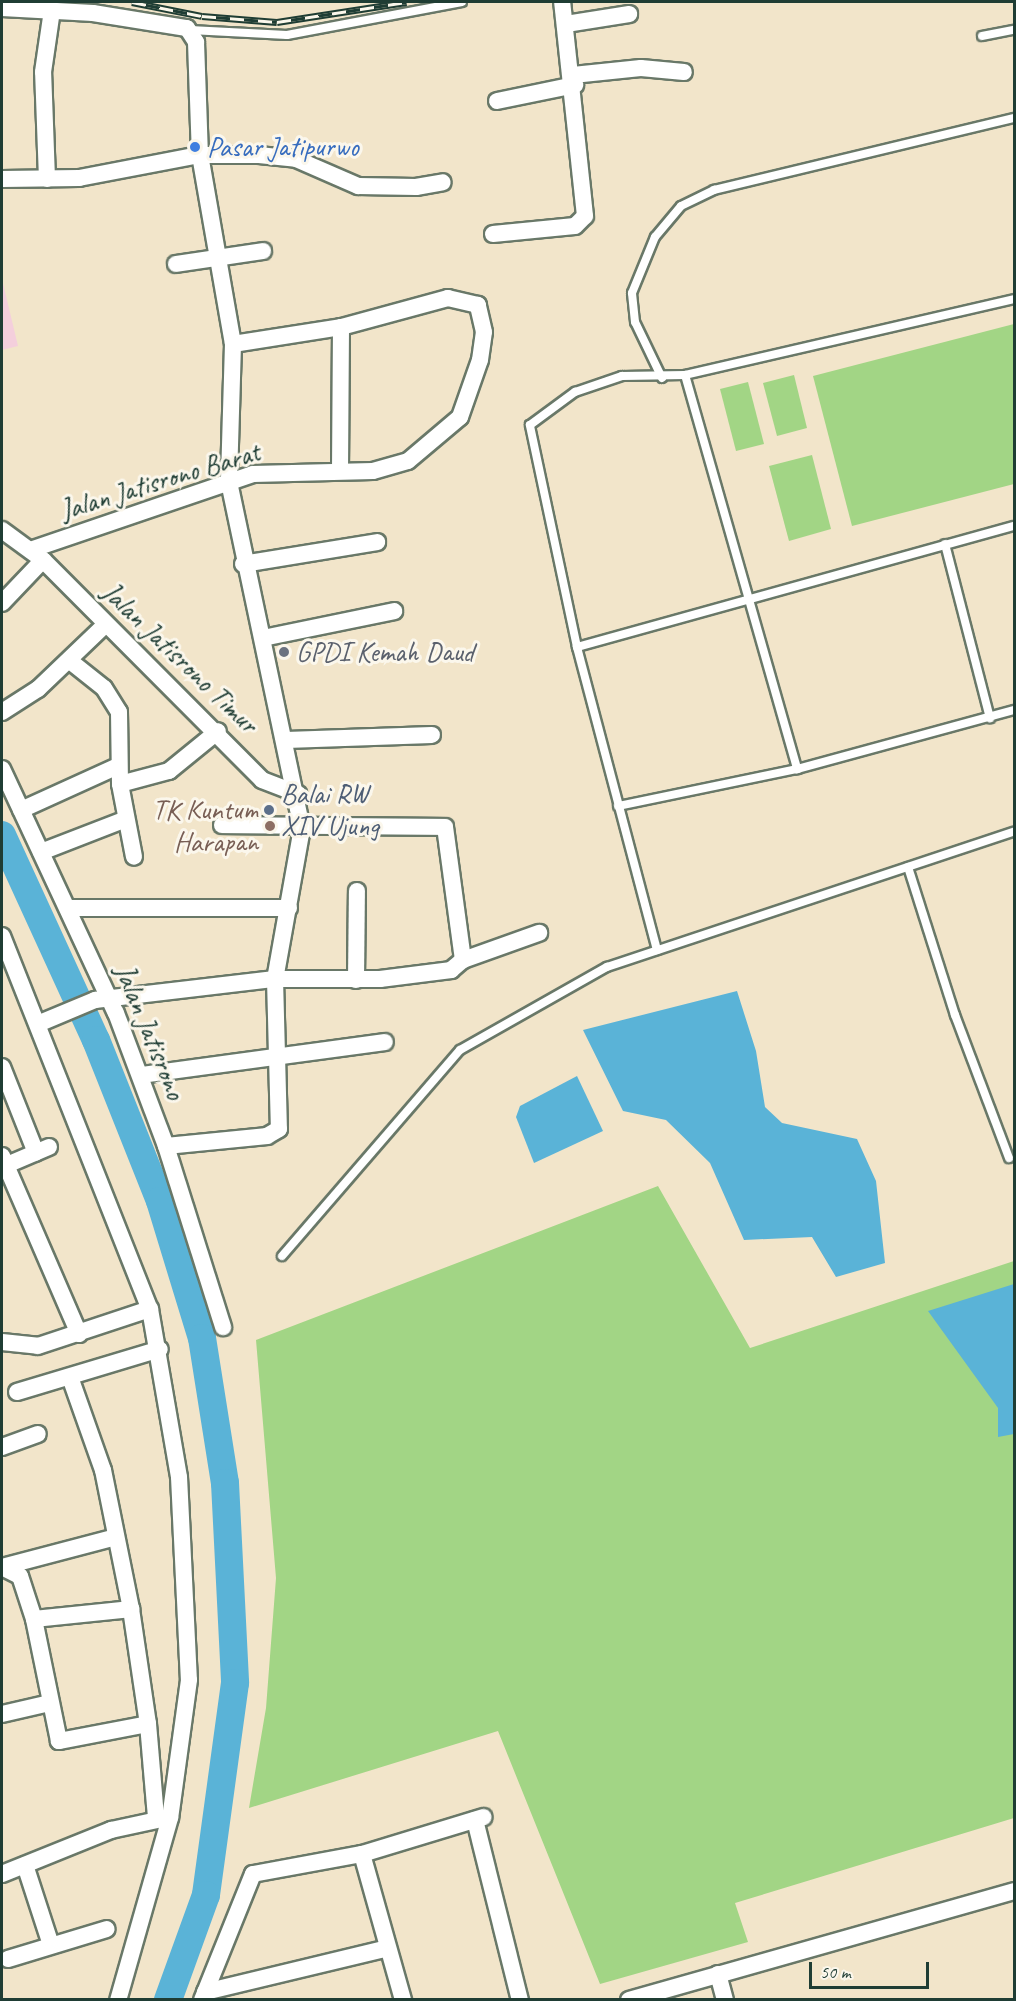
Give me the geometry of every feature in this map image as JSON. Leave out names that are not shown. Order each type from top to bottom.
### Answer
[{"type":"street","points":[[494,234],[537,232],[583,220],[574,80],[562,2]]},
{"type":"street","points":[[2,8],[52,10],[190,30],[196,50],[200,155],[233,344],[228,482],[243,564],[263,638],[286,740],[302,828],[275,979],[274,1057],[279,1129],[267,1136],[166,1146]]},
{"type":"street","points":[[47,179],[43,72],[52,10]]},
{"type":"street","points":[[566,24],[629,14]]},
{"type":"street","points":[[497,101],[574,80],[641,68],[684,72]]},
{"type":"street","points":[[2,179],[47,179],[121,174],[200,155],[296,159],[377,188],[443,182]]},
{"type":"street","points":[[176,264],[216,255],[263,251]]},
{"type":"street","name":"Jalan Jatisrono Barat","points":[[37,555],[253,474],[340,470],[373,471],[408,461],[460,417],[480,360],[484,332],[478,305],[448,298],[341,327]]},
{"type":"street","points":[[233,344],[341,327],[340,470]]},
{"type":"street","points":[[2,530],[37,555],[2,603]]},
{"type":"street","points":[[243,564],[377,542]]},
{"type":"street","name":"Jalan Jatisrono Timur","points":[[37,555],[218,731],[262,780],[297,794]]},
{"type":"street","points":[[263,638],[394,610]]},
{"type":"street","points":[[2,712],[70,661],[106,624]]},
{"type":"street","points":[[70,661],[104,688],[119,712],[116,767],[134,856]]},
{"type":"street","points":[[120,784],[169,771],[218,731]]},
{"type":"street","points":[[286,740],[432,735]]},
{"type":"street","points":[[21,810],[116,767]]},
{"type":"street","name":"Jalan Jatisrono","points":[[2,769],[68,908],[102,999],[141,1075],[166,1146],[223,1327]]},
{"type":"street","points":[[40,852],[126,819]]},
{"type":"street","points":[[222,825],[302,828],[445,827],[461,963]]},
{"type":"street","points":[[356,980],[357,891]]},
{"type":"street","points":[[68,908],[289,908]]},
{"type":"street","points":[[46,1020],[102,999],[275,979],[356,980],[461,963],[539,933]]},
{"type":"street","points":[[2,936],[46,1020],[150,1310],[160,1349],[178,1477],[189,1680],[163,1817],[118,2000]]},
{"type":"street","points":[[141,1075],[385,1042]]},
{"type":"street","points":[[2,1067],[43,1150],[3,1163],[79,1334]]},
{"type":"street","points":[[2,1342],[38,1346],[150,1310]]},
{"type":"street","points":[[17,1392],[160,1349]]},
{"type":"street","points":[[70,1377],[103,1470],[131,1609],[163,1817]]},
{"type":"street","points":[[2,1447],[38,1434]]},
{"type":"street","points":[[2,1567],[116,1537]]},
{"type":"street","points":[[2,1567],[20,1576],[34,1619],[60,1742],[148,1724]]},
{"type":"street","points":[[34,1619],[131,1609]]},
{"type":"street","points":[[2,1714],[50,1703]]},
{"type":"street","points":[[2,1874],[163,1817]]},
{"type":"street","points":[[204,1996],[253,1874],[362,1854],[480,1819],[520,2000]]},
{"type":"street","points":[[362,1854],[403,2000]]},
{"type":"street","points":[[25,1865],[51,1945]]},
{"type":"street","points":[[629,2000],[1014,1891]]},
{"type":"street","points":[[8,1959],[107,1929]]},
{"type":"street","points":[[204,1996],[388,1948]]},
{"type":"street","points":[[718,1974],[725,2000]]},
{"type":"lane","points":[[190,30],[287,35],[462,2]]},
{"type":"lane","points":[[982,36],[1014,30]]},
{"type":"lane","points":[[662,378],[635,322],[632,293],[655,237],[681,206],[714,190],[1014,118]]},
{"type":"lane","points":[[657,950],[577,647],[530,425],[575,392],[622,376],[662,378],[685,375],[1014,299]]},
{"type":"lane","points":[[685,375],[745,597],[797,769]]},
{"type":"lane","points":[[577,647],[745,597],[1014,526]]},
{"type":"lane","points":[[945,544],[990,718]]},
{"type":"lane","points":[[618,806],[797,769],[1014,710]]},
{"type":"lane","points":[[282,1256],[460,1050],[607,967],[1014,832]]},
{"type":"lane","points":[[908,867],[955,1015],[1010,1158]]},
{"type":"shaded area","points":[[2,279],[18,346],[2,350]]},
{"type":"green space","points":[[1014,324],[1014,484],[852,526],[813,376]]},
{"type":"green space","points":[[794,375],[807,428],[777,436],[763,383]]},
{"type":"green space","points":[[748,382],[764,444],[736,451],[720,389]]},
{"type":"green space","points":[[812,455],[831,529],[789,541],[769,466]]},
{"type":"green space","points":[[658,1186],[750,1348],[1014,1261],[1014,1818],[735,1903],[748,1942],[600,1984],[498,1731],[249,1808],[266,1708],[276,1578],[256,1340]]},
{"type":"water","points":[[737,991],[756,1051],[765,1107],[782,1123],[857,1139],[876,1181],[885,1263],[836,1277],[812,1237],[744,1240],[710,1163],[666,1120],[623,1111],[583,1030]]},
{"type":"water","points":[[577,1076],[603,1131],[534,1163],[516,1117],[520,1106]]},
{"type":"water","points":[[1014,1284],[1014,1434],[998,1437],[998,1408],[928,1311]]},
{"type":"waterway","points":[[2,835],[96,1040],[160,1201],[202,1338],[225,1483],[235,1683],[206,1895],[168,2000]]},
{"type":"railway","points":[[132,2],[202,16],[277,22],[406,2]]},
{"type":"place","name":"Pasar Jatipurwo","points":[[195,147]]},
{"type":"place","name":"GPDI Kemah Daud","points":[[284,652]]},
{"type":"place","name":"Balai RW XIV Ujung","points":[[269,810]]},
{"type":"place","name":"TK Kuntum Harapan","points":[[270,826]]}]
